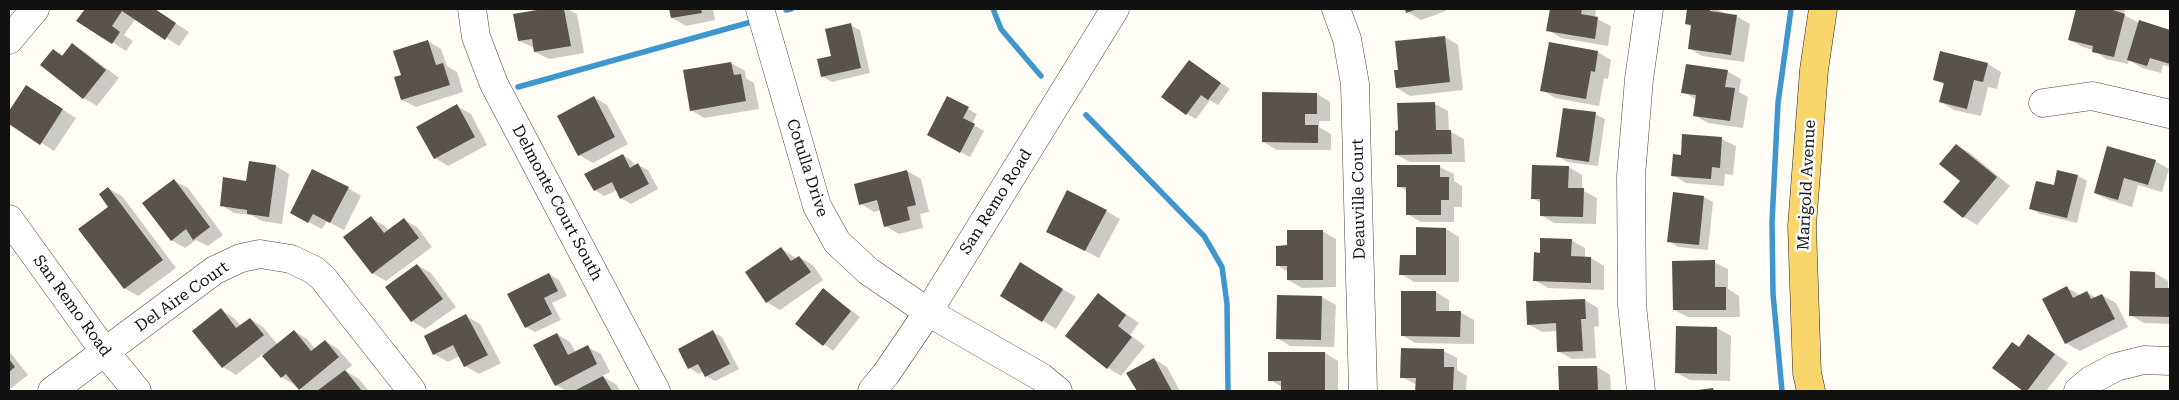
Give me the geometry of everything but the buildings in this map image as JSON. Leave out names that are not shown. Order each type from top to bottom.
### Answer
[{"type":"main road","name":"Marigold Avenue","points":[[1811,391],[1807,372],[1802,226],[1814,70],[1823,9]]},
{"type":"street","points":[[9,40],[35,9]]},
{"type":"street","name":"Delmonte Court South","points":[[472,9],[476,37],[494,84],[656,391]]},
{"type":"street","name":"Cotulla Drive","points":[[760,9],[817,206],[837,242],[868,272],[928,312],[1040,377],[1058,391]]},
{"type":"street","name":"San Remo Road","points":[[872,391],[886,374],[928,312],[1115,9]]},
{"type":"street","name":"Deauville Court","points":[[1336,9],[1347,39],[1355,84],[1363,391]]},
{"type":"street","points":[[1641,391],[1632,305],[1631,176],[1639,79],[1649,9]]},
{"type":"street","points":[[2043,103],[2092,96],[2170,114]]},
{"type":"street","name":"San Remo Road","points":[[9,219],[105,352],[137,391]]},
{"type":"street","name":"Del Aire Court","points":[[52,391],[224,265],[241,258],[270,254],[297,261],[314,270],[323,278],[412,391]]},
{"type":"street","points":[[2078,391],[2091,380],[2116,367],[2144,360],[2170,361]]},
{"type":"waterway","points":[[786,10],[791,9]]},
{"type":"waterway","points":[[993,9],[1001,29],[1041,76]]},
{"type":"waterway","points":[[1782,391],[1773,294],[1772,222],[1778,103],[1791,9]]},
{"type":"waterway","points":[[518,87],[751,22]]},
{"type":"waterway","points":[[1086,115],[1204,236],[1222,267],[1227,304],[1228,391]]}]
